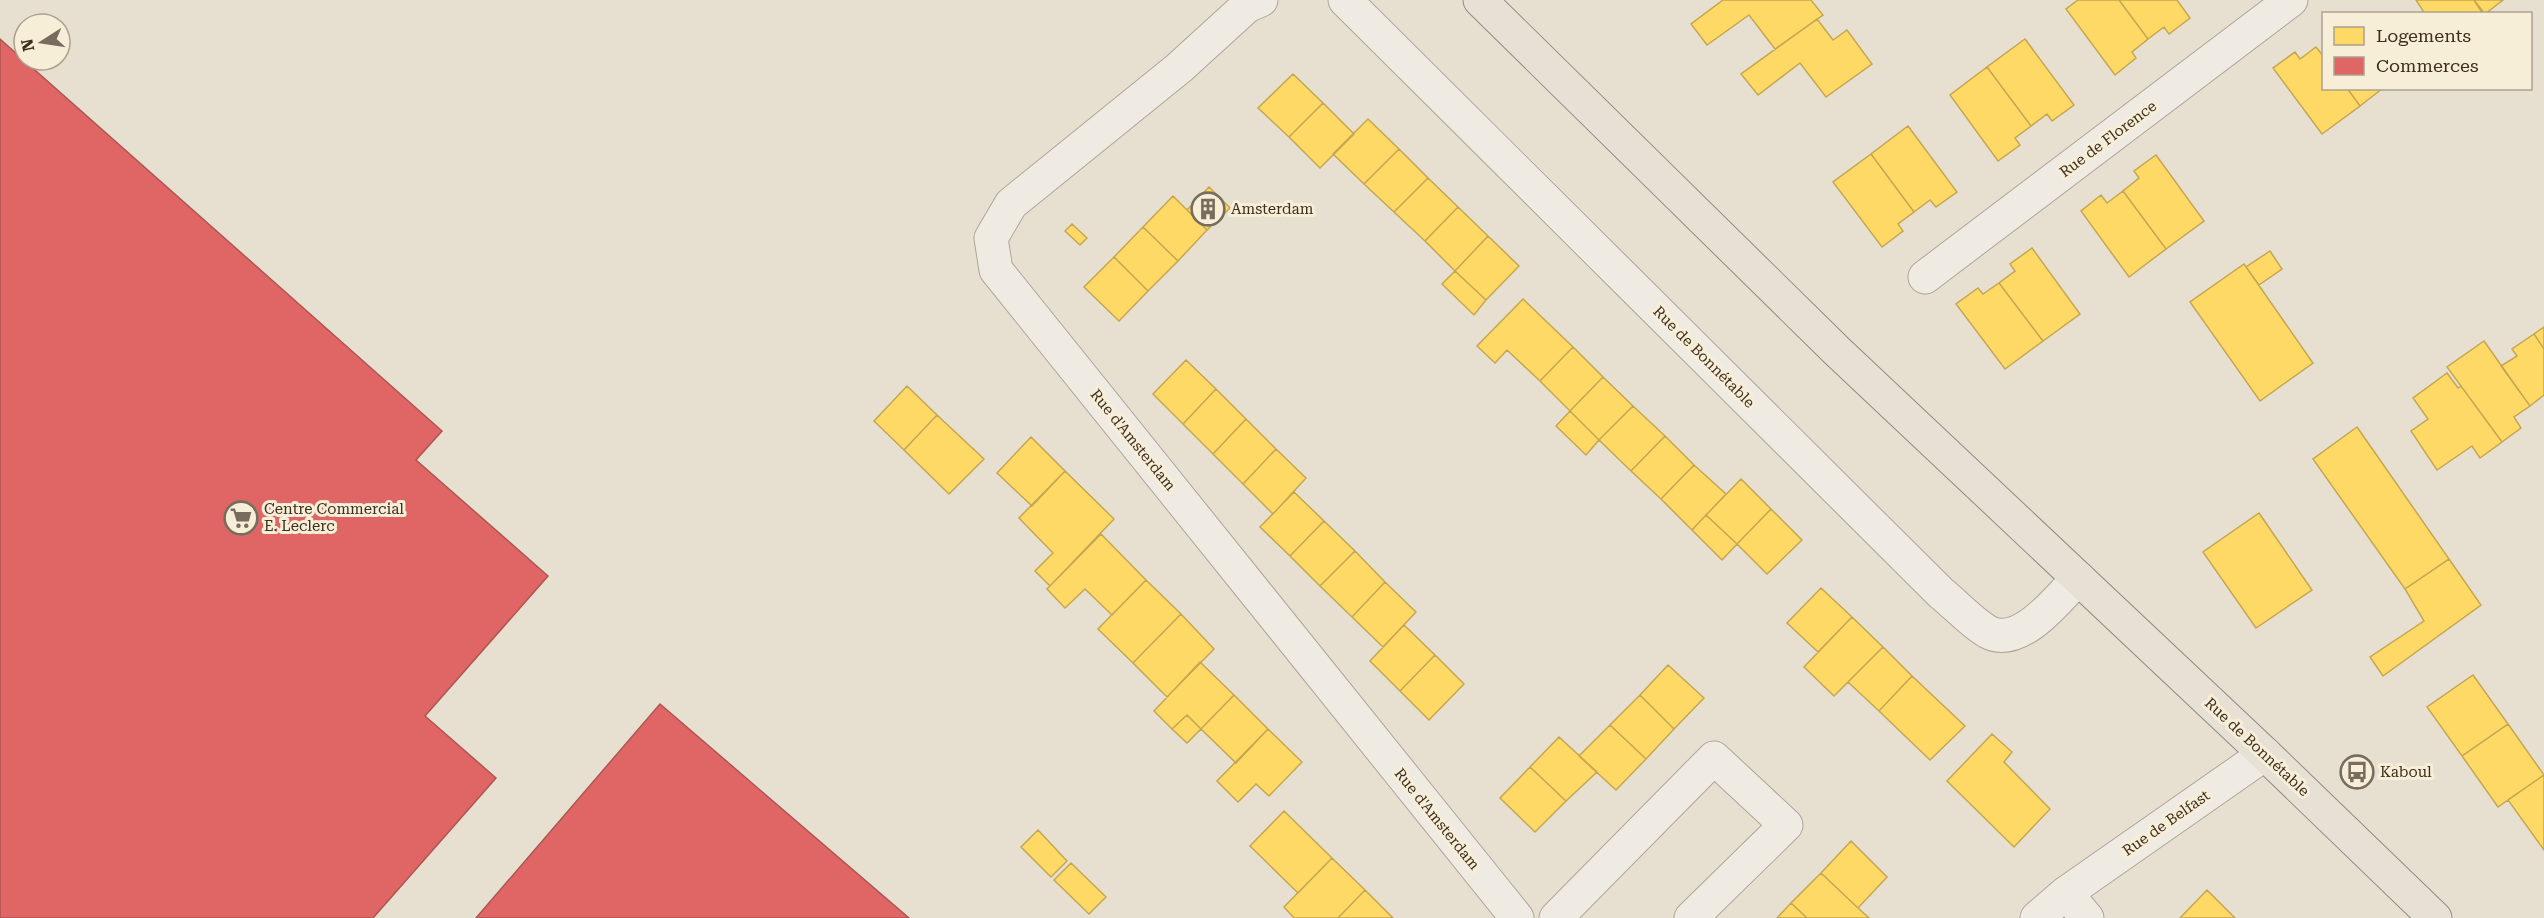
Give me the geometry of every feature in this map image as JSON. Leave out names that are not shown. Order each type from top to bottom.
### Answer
[{"type":"main road","name":"Rue de Bonnétable","points":[[1480,0],[1837,351],[2265,754],[2435,918]]},
{"type":"street","name":"Rue d'Amsterdam","points":[[1262,0],[1247,6],[1179,68],[1011,204],[991,238],[996,270],[1517,918]]},
{"type":"street","name":"Rue de Bonnétable","points":[[1345,0],[1925,578],[1989,633],[2013,634],[2039,619],[2078,578]]},
{"type":"street","name":"Rue de Florence","points":[[1925,277],[2291,0]]},
{"type":"street","name":"Rue de Belfast","points":[[2037,918],[2066,893],[2265,754]]},
{"type":"street","points":[[1556,918],[1714,758],[1786,825],[1691,918]]},
{"type":"street","points":[[2066,893],[2087,918]]},
{"type":"building: Logements","points":[[1723,0],[1811,0],[1823,15],[1775,49],[1749,15],[1707,45],[1691,24]]},
{"type":"building: Logements","points":[[2078,0],[2119,0],[2148,39],[2132,52],[2136,58],[2115,75],[2066,9]]},
{"type":"building: Logements","points":[[2119,0],[2177,0],[2190,18],[2169,34],[2164,27],[2148,39]]},
{"type":"building: Logements","points":[[2416,0],[2474,0],[2482,12],[2424,12]]},
{"type":"building: Logements","points":[[2474,0],[2503,0],[2488,12],[2483,12]]},
{"type":"building: Logements","points":[[1817,19],[1833,40],[1847,30],[1872,64],[1826,97],[1800,63],[1758,95],[1741,74]]},
{"type":"building: Logements","points":[[2025,39],[2074,105],[2052,121],[2047,114],[2031,126],[1987,67]]},
{"type":"building: Logements","points":[[2316,47],[2322,54],[2322,90],[2348,90],[2360,106],[2322,134],[2273,68],[2295,52],[2300,59]]},
{"type":"building: Logements","points":[[1987,67],[2031,126],[2015,138],[2020,145],[1998,161],[1950,95]]},
{"type":"building: Logements","points":[[1293,74],[1323,103],[1289,137],[1258,108]]},
{"type":"building: Logements","points":[[2348,90],[2380,90],[2360,106]]},
{"type":"building: Logements","points":[[1323,103],[1354,134],[1320,168],[1289,137]]},
{"type":"building: Logements","points":[[1368,119],[1399,149],[1364,184],[1333,154]]},
{"type":"building: Logements","points":[[1908,126],[1957,192],[1936,207],[1930,200],[1914,212],[1871,154]]},
{"type":"building: Logements","points":[[1399,149],[1428,178],[1394,212],[1364,184]]},
{"type":"building: Logements","points":[[1871,154],[1914,212],[1898,224],[1903,231],[1882,247],[1833,182]]},
{"type":"building: Logements","points":[[2156,155],[2204,221],[2166,249],[2123,191],[2139,178],[2134,171]]},
{"type":"building: Logements","points":[[1428,178],[1458,207],[1425,241],[1394,212]]},
{"type":"building: Logements","name":"Amsterdam","points":[[1209,187],[1230,208],[1207,230],[1187,210]]},
{"type":"building: Logements","points":[[2123,191],[2166,249],[2129,277],[2081,211],[2101,195],[2107,203]]},
{"type":"building: Logements","points":[[1173,196],[1207,230],[1178,261],[1143,227]]},
{"type":"building: Logements","points":[[1458,207],[1488,236],[1455,271],[1425,241]]},
{"type":"building: Logements","points":[[1072,224],[1087,238],[1080,245],[1065,231]]},
{"type":"building: Logements","points":[[1143,227],[1178,261],[1148,291],[1114,257]]},
{"type":"building: Logements","points":[[1488,236],[1519,266],[1486,300],[1455,271]]},
{"type":"building: Logements","points":[[2032,248],[2080,314],[2043,341],[1999,283],[2015,271],[2010,264]]},
{"type":"building: Logements","points":[[2270,251],[2282,269],[2259,285],[2246,267]]},
{"type":"building: Logements","points":[[1114,257],[1148,291],[1119,321],[1084,287]]},
{"type":"building: Logements","points":[[2244,264],[2313,363],[2260,401],[2190,302]]},
{"type":"building: Logements","points":[[1455,271],[1486,300],[1474,315],[1442,284]]},
{"type":"building: Logements","points":[[1999,283],[2043,341],[2005,369],[1956,304],[1978,288],[1983,294]]},
{"type":"building: Logements","points":[[1523,299],[1573,347],[1540,381],[1507,350],[1495,363],[1477,346]]},
{"type":"building: Logements","points":[[2544,327],[2544,349],[2534,334]]},
{"type":"building: Logements","points":[[2534,334],[2544,349],[2544,395],[2530,406],[2501,366],[2517,356],[2512,349]]},
{"type":"building: Logements","points":[[2484,341],[2530,406],[2514,417],[2521,428],[2502,442],[2447,367]]},
{"type":"building: Logements","points":[[1573,347],[1603,377],[1570,411],[1540,381]]},
{"type":"building: Logements","points":[[1186,360],[1216,389],[1183,424],[1153,394]]},
{"type":"building: Logements","points":[[2447,373],[2458,388],[2461,386],[2502,442],[2480,458],[2472,446],[2437,470],[2411,431],[2428,419],[2413,398]]},
{"type":"building: Logements","points":[[1603,377],[1633,406],[1599,440],[1570,411]]},
{"type":"building: Logements","points":[[907,386],[937,415],[904,450],[874,421]]},
{"type":"building: Logements","points":[[1216,389],[1246,419],[1213,454],[1183,424]]},
{"type":"building: Logements","points":[[1633,406],[1665,436],[1631,471],[1599,440]]},
{"type":"building: Logements","points":[[1570,411],[1599,440],[1586,455],[1556,426]]},
{"type":"building: Logements","points":[[937,415],[984,459],[949,494],[904,450]]},
{"type":"building: Logements","points":[[1246,419],[1276,449],[1243,484],[1213,454]]},
{"type":"building: Logements","points":[[2357,427],[2449,559],[2405,589],[2313,459]]},
{"type":"building: Logements","points":[[1665,436],[1694,465],[1661,499],[1631,471]]},
{"type":"building: Logements","points":[[1031,437],[1065,471],[1032,506],[997,473]]},
{"type":"building: Logements","points":[[1276,449],[1306,478],[1273,514],[1243,484]]},
{"type":"building: Logements","points":[[1694,465],[1726,494],[1692,530],[1661,499]]},
{"type":"building: Logements","points":[[1065,471],[1114,519],[1050,586],[1035,571],[1053,553],[1019,518]]},
{"type":"building: Logements","points":[[1741,479],[1771,509],[1737,544],[1706,515]]},
{"type":"building: Logements","points":[[1294,492],[1324,521],[1290,556],[1260,527]]},
{"type":"building: Logements","points":[[1771,509],[1802,540],[1767,574],[1737,544]]},
{"type":"building: Logements","points":[[2259,513],[2312,590],[2256,628],[2203,552]]},
{"type":"building: Logements","points":[[1706,515],[1737,544],[1722,560],[1692,530]]},
{"type":"building: Logements","points":[[1324,521],[1355,551],[1320,586],[1290,556]]},
{"type":"building: Logements","points":[[1101,534],[1146,580],[1112,615],[1085,589],[1065,608],[1047,589]]},
{"type":"building: Logements","points":[[1355,551],[1385,582],[1352,617],[1320,586]]},
{"type":"building: Logements","points":[[2449,559],[2481,605],[2383,676],[2370,657],[2424,621],[2405,589]]},
{"type":"building: Logements","points":[[1146,580],[1181,614],[1133,663],[1098,629]]},
{"type":"building: Logements","points":[[1385,582],[1416,612],[1383,647],[1352,617]]},
{"type":"building: Logements","points":[[1821,588],[1852,617],[1818,652],[1787,623]]},
{"type":"building: Logements","points":[[1181,614],[1214,649],[1167,697],[1133,663]]},
{"type":"building: Logements","points":[[1852,617],[1883,647],[1834,696],[1804,667]]},
{"type":"building: Logements","points":[[1404,625],[1435,655],[1400,691],[1370,661]]},
{"type":"building: Logements","points":[[1883,647],[1912,676],[1879,711],[1848,682]]},
{"type":"building: Logements","points":[[1435,655],[1464,684],[1429,720],[1400,691]]},
{"type":"building: Logements","points":[[1200,662],[1234,695],[1201,729],[1187,715],[1172,729],[1154,711]]},
{"type":"building: Logements","points":[[1668,665],[1704,698],[1674,729],[1640,695]]},
{"type":"building: Logements","points":[[2473,675],[2508,724],[2462,756],[2427,707]]},
{"type":"building: Logements","points":[[1912,676],[1965,726],[1930,760],[1879,711]]},
{"type":"building: Logements","points":[[1234,695],[1268,729],[1236,763],[1201,729]]},
{"type":"building: Logements","points":[[1640,695],[1674,729],[1646,759],[1610,725]]},
{"type":"building: Logements","points":[[1187,715],[1201,729],[1187,743],[1172,729]]},
{"type":"building: Logements","points":[[2508,724],[2544,775],[2498,807],[2462,756]]},
{"type":"building: Logements","points":[[1610,725],[1646,759],[1616,790],[1579,756]]},
{"type":"building: Logements","points":[[1268,729],[1302,762],[1269,796],[1256,784],[1238,802],[1217,781]]},
{"type":"building: Logements","points":[[1992,734],[2012,752],[2004,762],[2050,809],[2014,847],[1947,781]]},
{"type":"building: Logements","points":[[1559,737],[1597,772],[1566,801],[1530,767]]},
{"type":"building: Logements","points":[[1530,767],[1566,801],[1535,832],[1500,798]]},
{"type":"building: Logements","points":[[2544,775],[2544,850],[2508,800]]},
{"type":"building: Logements","points":[[1284,811],[1332,858],[1298,893],[1250,846]]},
{"type":"building: Logements","points":[[1038,830],[1067,861],[1051,877],[1021,847]]},
{"type":"building: Logements","points":[[1851,841],[1887,877],[1858,908],[1821,873]]},
{"type":"building: Logements","points":[[1332,858],[1365,890],[1338,918],[1294,918],[1284,907]]},
{"type":"building: Logements","points":[[1071,863],[1106,897],[1089,914],[1054,880]]},
{"type":"building: Logements","points":[[1821,873],[1869,918],[1807,918],[1791,903]]},
{"type":"building: Logements","points":[[1365,890],[1393,918],[1338,918]]},
{"type":"building: Logements","points":[[2207,890],[2235,918],[2180,918]]},
{"type":"building: Logements","points":[[1791,903],[1807,918],[1777,918]]},
{"type":"building: Commerces","name":"Centre Commercial E. Leclerc","points":[[0,39],[12,50],[12,72],[37,72],[442,431],[416,460],[548,576],[425,716],[496,778],[373,918],[0,918]]},
{"type":"building: Commerces","points":[[660,704],[909,918],[476,918]]},
{"type":"place","name":"Amsterdam","points":[[1208,209]]},
{"type":"place","name":"Centre Commercial E. Leclerc","points":[[241,518]]},
{"type":"place","name":"Kaboul","points":[[2357,772]]}]
